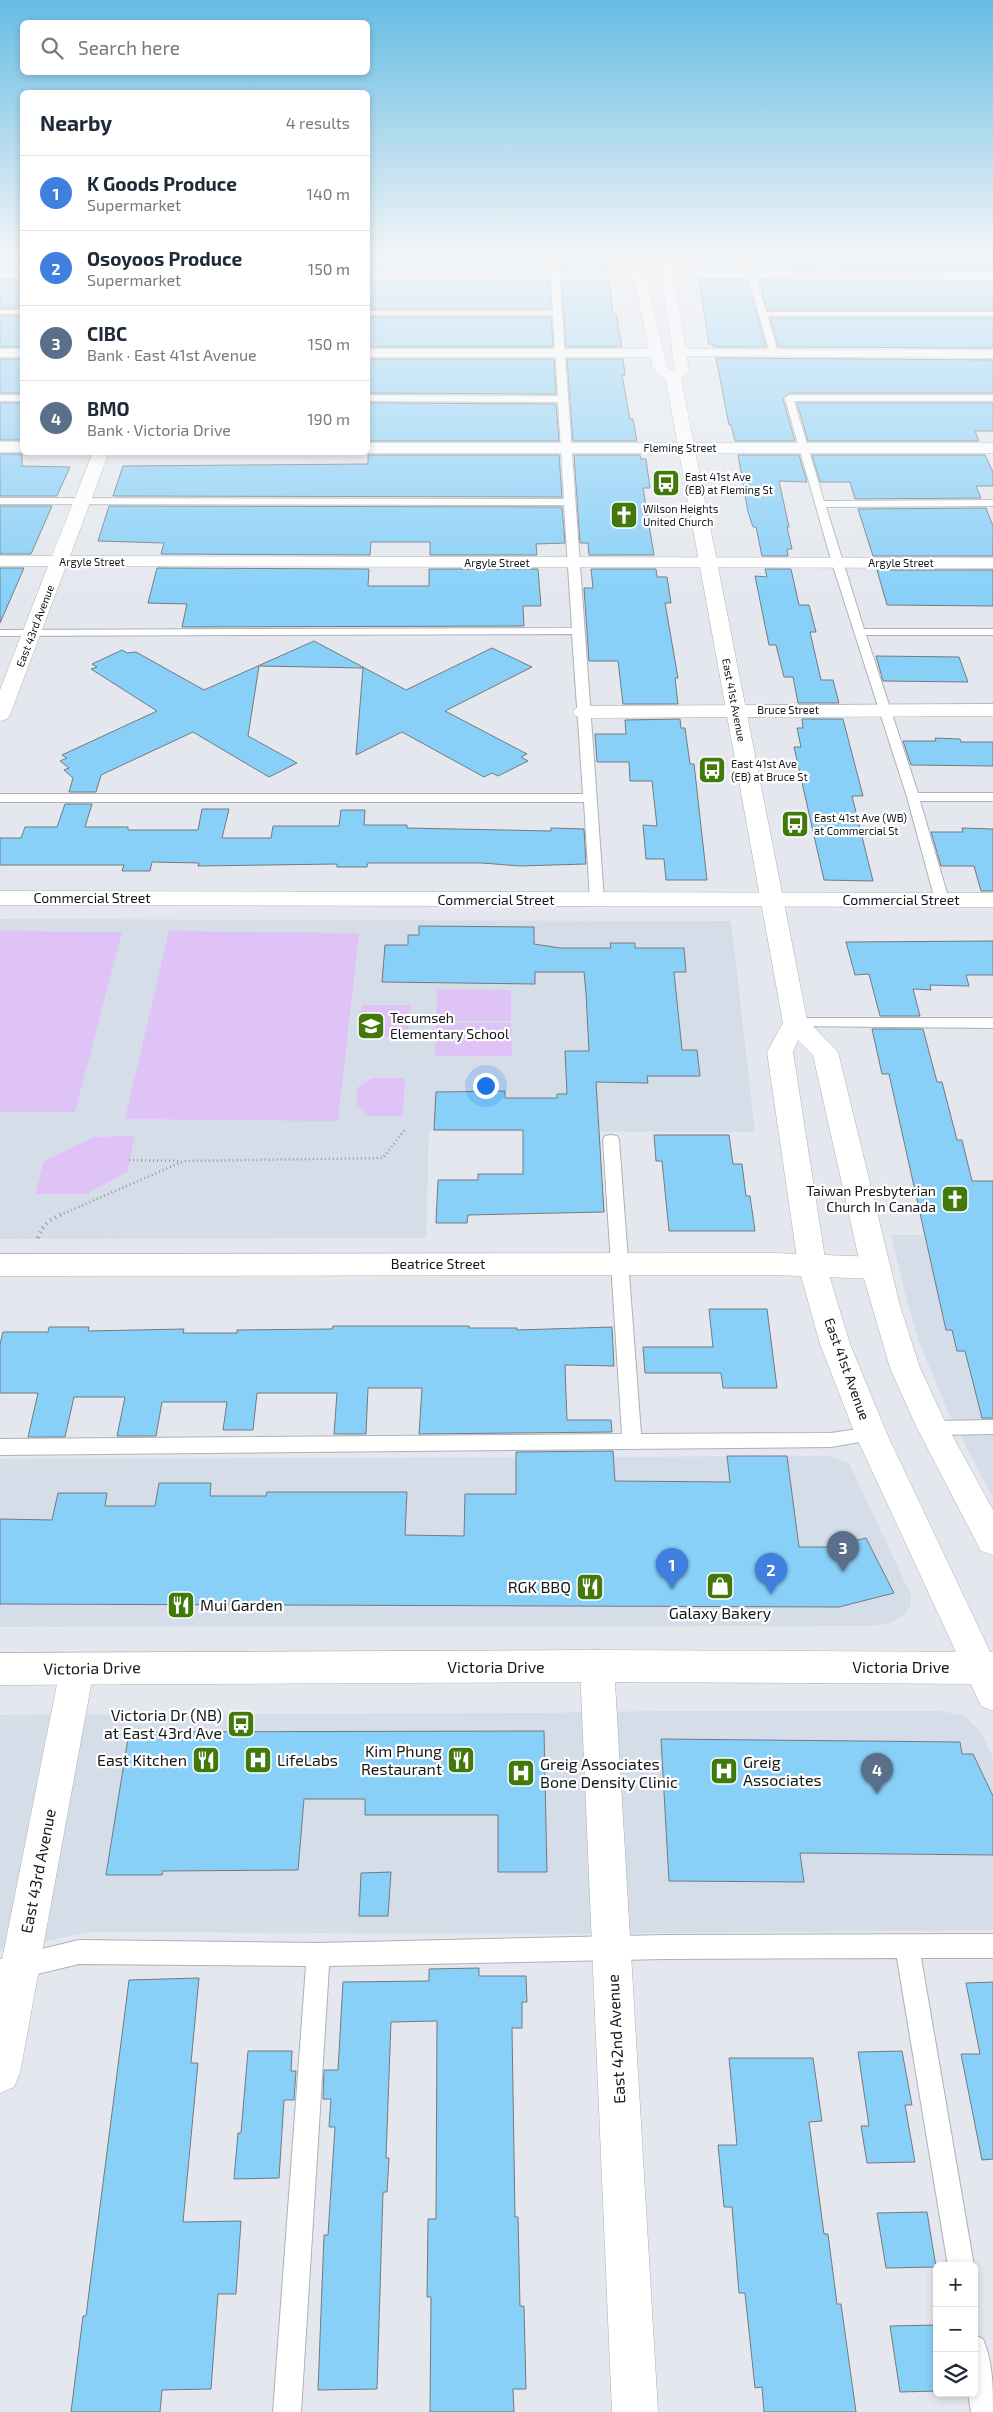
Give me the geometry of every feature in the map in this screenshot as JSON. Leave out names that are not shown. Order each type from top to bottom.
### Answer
[{"type":"street","name":"East 41st Avenue","points":[[662,371],[673,378],[795,1023],[780,1052],[812,1265],[835,1344],[871,1434],[989,1677]]},
{"type":"street","name":"East 41st Avenue","points":[[673,378],[682,371]]},
{"type":"street","points":[[0,447],[20,447]]},
{"type":"street","name":"Fleming Street","points":[[370,448],[993,448]]},
{"type":"street","name":"East 43rd Avenue","points":[[0,715],[84,501],[100,455]]},
{"type":"street","name":"Argyle Street","points":[[0,562],[993,563]]},
{"type":"street","name":"Bruce Street","points":[[583,712],[884,709],[993,710]]},
{"type":"street","name":"Commercial Street","points":[[0,898],[993,900]]},
{"type":"street","points":[[795,1023],[825,1052],[875,1268],[905,1368],[932,1428],[993,1542]]},
{"type":"street","name":"Beatrice Street","points":[[0,1265],[620,1264],[812,1265],[875,1268]]},
{"type":"street","name":"Victoria Drive","points":[[0,1669],[597,1666],[989,1677]]},
{"type":"street","name":"East 42nd Avenue","points":[[597,1666],[635,2412]]},
{"type":"street","name":"East 43rd Avenue","points":[[0,2073],[10,1968],[77,1669]]},
{"type":"lane","points":[[560,371],[567,448],[572,564],[597,900]]},
{"type":"lane","points":[[0,398],[20,398]]},
{"type":"lane","points":[[370,398],[561,399]]},
{"type":"lane","points":[[942,900],[912,797],[837,563],[789,398],[993,398]]},
{"type":"lane","points":[[0,501],[569,502]]},
{"type":"lane","points":[[821,504],[993,503]]},
{"type":"lane","points":[[0,633],[577,631]]},
{"type":"lane","points":[[859,632],[993,632]]},
{"type":"lane","points":[[912,797],[993,797]]},
{"type":"lane","points":[[0,798],[589,798]]},
{"type":"lane","points":[[795,1023],[993,1023]]},
{"type":"lane","points":[[611,1140],[632,1442]]},
{"type":"lane","points":[[932,1428],[993,1426]]},
{"type":"lane","points":[[0,1447],[831,1440],[871,1434]]},
{"type":"lane","points":[[907,1946],[959,2262]]},
{"type":"lane","points":[[10,1968],[79,1952],[318,1955],[611,1948],[993,1946]]},
{"type":"lane","points":[[287,2412],[318,1955]]},
{"type":"lane","points":[[975,2352],[985,2412]]},
{"type":"path","points":[[129,1160],[383,1158],[406,1128]]},
{"type":"path","points":[[38,1238],[41,1228],[53,1218],[184,1161]]},
{"type":"shaded area","name":"Tecumseh Elementary School","points":[[0,919],[731,921],[755,1132],[429,1131],[426,1238],[0,1239]]},
{"type":"shaded area","points":[[0,931],[122,932],[75,1112],[0,1112]]},
{"type":"shaded area","points":[[169,931],[359,933],[338,1121],[125,1119]]},
{"type":"shaded area","points":[[437,989],[511,990],[511,1021],[436,1021]]},
{"type":"shaded area","points":[[362,1005],[410,1005],[408,1037],[359,1036]]},
{"type":"shaded area","points":[[436,1023],[511,1023],[512,1056],[435,1056]]},
{"type":"shaded area","points":[[372,1078],[405,1078],[403,1116],[368,1116],[356,1105],[358,1087]]},
{"type":"shaded area","points":[[135,1136],[127,1172],[86,1194],[35,1194],[44,1161],[94,1137]]},
{"type":"shaded area","points":[[891,1235],[993,1235],[993,1498],[949,1414],[920,1344],[907,1301]]},
{"type":"shaded area","points":[[829,1456],[849,1463],[911,1595],[911,1605],[904,1615],[889,1623],[872,1626],[0,1627],[0,1459]]},
{"type":"shaded area","points":[[941,1711],[965,1716],[981,1732],[993,1758],[993,1930],[557,1934],[88,1932],[0,1951],[0,1715]]},
{"type":"building","points":[[0,371],[20,371],[20,393],[0,393]]},
{"type":"building","points":[[370,371],[555,371],[556,394],[370,393]]},
{"type":"building","points":[[568,371],[624,371],[625,375],[622,375],[630,419],[633,419],[637,441],[573,441]]},
{"type":"building","points":[[718,371],[993,371],[993,393],[789,393],[783,399],[795,441],[735,441],[731,425],[729,425]]},
{"type":"building","points":[[0,403],[20,403],[20,440],[0,440]]},
{"type":"building","points":[[370,403],[556,404],[559,441],[370,441]]},
{"type":"building","points":[[797,403],[993,403],[993,431],[975,431],[979,441],[808,441]]},
{"type":"building","points":[[0,454],[22,455],[22,466],[70,467],[57,496],[0,496]]},
{"type":"building","points":[[368,455],[559,455],[562,497],[113,496],[123,466],[368,464]]},
{"type":"building","points":[[574,455],[640,455],[641,459],[646,459],[650,488],[643,488],[654,555],[589,555],[588,543],[580,543]]},
{"type":"building","points":[[738,455],[799,455],[807,482],[779,481],[792,549],[787,549],[788,556],[762,556],[756,527],[753,527],[748,512]]},
{"type":"building","points":[[812,455],[985,455],[993,472],[993,486],[976,486],[981,498],[855,499],[850,482],[820,482]]},
{"type":"building","points":[[0,506],[52,506],[31,554],[0,554]]},
{"type":"building","points":[[109,506],[562,507],[565,543],[536,544],[537,555],[430,555],[430,542],[371,542],[370,555],[161,554],[164,543],[98,541]]},
{"type":"building","points":[[986,508],[993,526],[993,556],[873,556],[858,509]]},
{"type":"building","points":[[0,568],[24,568],[0,623]]},
{"type":"building","points":[[157,568],[369,569],[368,586],[429,586],[429,569],[538,569],[541,606],[523,606],[524,626],[182,627],[187,604],[148,603]]},
{"type":"building","points":[[591,569],[656,569],[657,577],[667,577],[671,603],[665,603],[678,678],[675,678],[678,704],[623,704],[618,661],[589,661],[584,588],[593,588]]},
{"type":"building","points":[[765,569],[791,569],[799,605],[809,605],[816,632],[810,632],[821,680],[833,680],[839,703],[798,703],[793,677],[784,677],[776,645],[769,645],[755,576],[767,577]]},
{"type":"building","points":[[877,570],[993,570],[993,606],[887,605]]},
{"type":"building","points":[[314,641],[406,690],[492,648],[532,667],[445,711],[527,754],[521,757],[528,761],[498,776],[492,773],[484,777],[402,732],[356,755],[363,668],[259,666],[248,736],[297,763],[269,777],[193,732],[101,775],[96,792],[69,792],[73,778],[64,770],[69,768],[60,761],[67,758],[62,755],[157,711],[91,669],[97,667],[92,664],[122,650],[127,653],[136,652],[204,690]]},
{"type":"building","points":[[876,656],[959,657],[968,682],[883,681]]},
{"type":"building","points":[[680,719],[681,728],[685,728],[690,764],[694,764],[707,880],[666,880],[664,859],[646,859],[643,825],[657,826],[652,781],[630,781],[629,762],[597,762],[595,734],[626,734],[625,720]]},
{"type":"building","points":[[802,719],[843,719],[863,796],[852,796],[873,881],[824,880],[794,747],[801,747],[797,728],[803,728]]},
{"type":"building","points":[[935,738],[960,739],[961,742],[993,742],[993,766],[911,765],[903,741],[936,741]]},
{"type":"building","points":[[65,804],[92,804],[85,827],[128,827],[128,830],[198,830],[202,809],[229,809],[222,838],[271,838],[273,826],[339,826],[341,810],[365,810],[364,825],[407,825],[407,828],[551,831],[551,828],[584,829],[586,864],[520,866],[482,863],[368,863],[367,867],[337,867],[337,864],[198,866],[199,863],[152,862],[150,871],[122,871],[124,865],[0,865],[0,838],[21,838],[25,827],[57,827]]},
{"type":"building","points":[[962,828],[993,829],[993,891],[981,891],[974,866],[941,866],[931,832],[963,832]]},
{"type":"building","points":[[419,926],[534,927],[534,944],[560,948],[611,948],[610,943],[635,943],[635,948],[684,948],[686,972],[674,972],[682,1050],[697,1050],[700,1076],[647,1076],[648,1083],[596,1082],[604,1212],[468,1215],[467,1223],[436,1223],[438,1180],[478,1180],[478,1174],[523,1174],[523,1130],[434,1130],[436,1092],[505,1091],[505,1098],[557,1098],[557,1094],[567,1094],[565,1051],[589,1051],[586,993],[584,972],[535,972],[535,984],[382,982],[385,945],[408,945],[408,935],[419,935]]},
{"type":"building","points":[[993,941],[993,975],[966,975],[969,986],[930,985],[931,990],[913,989],[920,1016],[880,1016],[869,974],[855,975],[846,942]]},
{"type":"building","points":[[872,1029],[923,1029],[937,1082],[942,1082],[957,1140],[962,1140],[972,1181],[993,1181],[993,1418],[982,1418],[965,1351],[957,1351],[952,1330],[946,1330],[889,1074],[882,1074]]},
{"type":"building","points":[[654,1135],[729,1135],[733,1164],[742,1164],[746,1196],[750,1196],[755,1231],[669,1231],[662,1161],[656,1161]]},
{"type":"building","points":[[709,1309],[767,1309],[777,1388],[723,1388],[721,1373],[645,1373],[643,1347],[713,1347]]},
{"type":"building","points":[[333,1326],[469,1326],[469,1328],[517,1328],[517,1330],[612,1327],[614,1366],[565,1365],[567,1420],[611,1420],[612,1432],[419,1434],[422,1388],[368,1388],[366,1434],[334,1434],[337,1393],[257,1393],[253,1430],[223,1430],[227,1402],[162,1402],[156,1436],[117,1436],[125,1397],[74,1397],[65,1437],[28,1437],[38,1393],[0,1393],[0,1344],[3,1332],[48,1332],[49,1327],[89,1327],[88,1331],[184,1329],[183,1333],[237,1333],[237,1330],[332,1329]]},
{"type":"building","points":[[613,1451],[615,1481],[730,1482],[727,1456],[787,1456],[799,1547],[830,1547],[866,1538],[894,1593],[839,1607],[0,1604],[0,1519],[52,1520],[58,1493],[107,1493],[105,1506],[155,1506],[159,1483],[211,1483],[210,1496],[266,1496],[267,1492],[407,1492],[405,1535],[464,1536],[465,1494],[516,1494],[516,1452]]},
{"type":"building","points":[[544,1731],[547,1872],[498,1872],[498,1815],[365,1815],[365,1799],[304,1799],[298,1870],[163,1871],[162,1875],[106,1875],[129,1732]]},
{"type":"building","points":[[661,1739],[960,1742],[962,1754],[973,1754],[993,1796],[993,1855],[800,1853],[804,1882],[669,1881]]},
{"type":"building","points":[[391,1872],[388,1916],[359,1916],[361,1873]]},
{"type":"building","points":[[479,1968],[479,1976],[526,1976],[527,2002],[522,2002],[522,2028],[512,2028],[515,2217],[518,2217],[520,2306],[524,2306],[526,2389],[513,2389],[514,2412],[430,2412],[431,2297],[427,2297],[428,2219],[436,2219],[437,2021],[391,2022],[386,2158],[389,2158],[387,2192],[383,2192],[377,2389],[318,2390],[324,2235],[328,2235],[335,2127],[329,2127],[331,2099],[323,2099],[324,2070],[338,2070],[343,1982],[429,1981],[429,1969]]},
{"type":"building","points":[[199,1978],[191,2063],[198,2063],[183,2222],[241,2221],[236,2294],[218,2294],[211,2389],[162,2390],[160,2412],[71,2412],[83,2316],[86,2316],[129,1980]]},
{"type":"building","points":[[993,1982],[993,2159],[982,2160],[961,2054],[980,2054],[966,1983]]},
{"type":"building","points":[[248,2051],[292,2051],[291,2071],[296,2071],[294,2100],[284,2100],[279,2178],[234,2179],[238,2133],[241,2133]]},
{"type":"building","points":[[902,2051],[912,2105],[905,2105],[915,2162],[867,2163],[861,2126],[869,2126],[858,2052]]},
{"type":"building","points":[[729,2058],[813,2058],[822,2121],[809,2122],[824,2234],[828,2234],[837,2304],[841,2304],[856,2412],[764,2412],[762,2387],[755,2388],[745,2293],[739,2293],[732,2207],[724,2207],[718,2145],[737,2145]]},
{"type":"building","points":[[927,2212],[935,2262],[933,2262],[933,2267],[886,2268],[877,2213]]},
{"type":"building","points":[[933,2325],[933,2391],[900,2392],[890,2326]]},
{"type":"place","name":"East 41st Ave (EB) at Fleming St","points":[[666,483]]},
{"type":"place","name":"Wilson Heights United Church","points":[[624,515]]},
{"type":"place","name":"East 41st Ave (EB) at Bruce St","points":[[712,770]]},
{"type":"place","name":"East 41st Ave (WB) at Commercial St","points":[[795,824]]},
{"type":"place","name":"Tecumseh Elementary School","points":[[371,1026]]},
{"type":"place","name":"Taiwan Presbyterian Church In Canada","points":[[955,1199]]},
{"type":"place","name":"CIBC","points":[[843,1572]]},
{"type":"place","name":"Galaxy Bakery","points":[[720,1586]]},
{"type":"place","name":"RGK BBQ","points":[[590,1587]]},
{"type":"place","name":"K Goods Produce","points":[[672,1589]]},
{"type":"place","name":"Osoyoos Produce","points":[[771,1594]]},
{"type":"place","name":"Mui Garden","points":[[181,1605]]},
{"type":"place","name":"Victoria Dr (NB) at East 43rd Ave","points":[[241,1724]]},
{"type":"place","name":"East Kitchen","points":[[206,1760]]},
{"type":"place","name":"LifeLabs","points":[[258,1760]]},
{"type":"place","name":"Kim Phung Restaurant","points":[[461,1760]]},
{"type":"place","name":"Greig Associates","points":[[724,1771]]},
{"type":"place","name":"Greig Associates Bone Density Clinic","points":[[521,1773]]},
{"type":"place","name":"BMO","points":[[877,1794]]}]
